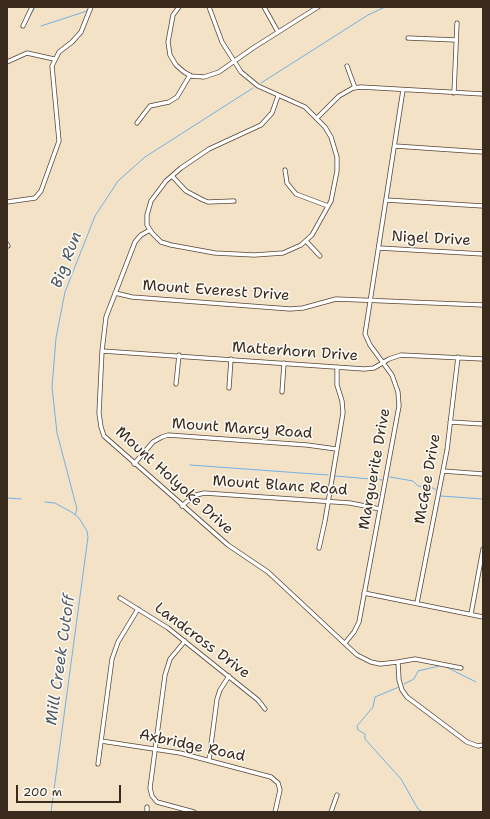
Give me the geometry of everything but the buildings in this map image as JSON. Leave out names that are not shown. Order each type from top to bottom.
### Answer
[{"type":"street","points":[[23,26],[32,7]]},
{"type":"street","points":[[7,202],[38,197],[57,149],[59,135],[51,74],[54,59],[61,50],[72,42],[81,32],[91,7]]},
{"type":"street","points":[[179,7],[172,19],[168,42],[169,50],[176,65],[190,75],[204,77],[212,75],[234,62],[316,8]]},
{"type":"street","points":[[209,7],[222,42],[241,72],[258,86],[305,107],[325,127],[331,137],[337,157],[337,172],[328,206],[316,230],[306,241],[295,248],[279,253],[254,255],[215,253],[161,242],[150,230],[147,220],[149,204],[180,168],[209,149],[261,125],[272,113],[278,96]]},
{"type":"street","points":[[264,7],[278,32]]},
{"type":"street","points":[[454,93],[457,23]]},
{"type":"street","points":[[408,38],[456,40]]},
{"type":"street","points":[[7,62],[27,53],[54,59]]},
{"type":"street","points":[[347,66],[355,88]]},
{"type":"street","points":[[137,123],[150,106],[169,102],[177,98],[190,75]]},
{"type":"street","points":[[317,118],[339,96],[355,88],[366,86],[403,90],[483,94]]},
{"type":"street","name":"Marguerite Drive","points":[[345,643],[358,626],[399,406],[396,382],[366,337],[370,300],[403,90]]},
{"type":"street","points":[[395,146],[483,152]]},
{"type":"street","points":[[285,170],[287,182],[296,194],[328,206]]},
{"type":"street","points":[[172,176],[186,191],[202,200],[208,202],[234,201]]},
{"type":"street","points":[[386,200],[483,206]]},
{"type":"street","name":"Mount Holyoke Drive","points":[[150,230],[141,235],[135,242],[106,317],[102,351],[101,426],[107,439],[228,545],[268,572],[362,658],[380,664],[398,662]]},
{"type":"street","points":[[306,241],[320,256]]},
{"type":"street","name":"Nigel Drive","points":[[378,248],[483,254]]},
{"type":"street","name":"Mount Everest Drive","points":[[115,293],[132,297],[290,309],[307,307],[329,299],[483,306]]},
{"type":"street","name":"Matterhorn Drive","points":[[102,351],[370,369],[401,355],[483,359]]},
{"type":"street","points":[[176,384],[179,355]]},
{"type":"street","name":"McGee Drive","points":[[417,603],[443,471],[457,382],[458,357]]},
{"type":"street","points":[[229,388],[231,359]]},
{"type":"street","points":[[282,392],[284,363]]},
{"type":"street","points":[[319,548],[343,410],[337,385],[337,367]]},
{"type":"street","points":[[450,422],[483,424]]},
{"type":"street","name":"Mount Marcy Road","points":[[134,464],[153,442],[162,437],[168,436],[307,445],[336,449]]},
{"type":"street","points":[[443,471],[483,474]]},
{"type":"street","name":"Mount Blanc Road","points":[[182,506],[193,496],[204,493],[328,502],[380,509]]},
{"type":"street","points":[[471,614],[483,549]]},
{"type":"street","points":[[364,593],[483,616]]},
{"type":"street","name":"Landcross Drive","points":[[120,598],[185,640],[258,700],[266,709]]},
{"type":"street","points":[[98,764],[112,659],[118,642],[138,609]]},
{"type":"street","points":[[185,640],[170,659],[167,667],[150,788],[151,795],[154,799],[161,803],[194,812]]},
{"type":"street","points":[[461,668],[415,659],[398,662],[399,680],[402,690],[407,697],[467,742],[478,746],[483,745]]},
{"type":"street","points":[[209,760],[217,699],[220,690],[229,676]]},
{"type":"street","name":"Axbridge Road","points":[[101,741],[155,748],[209,760],[268,776],[276,780],[280,790],[275,812]]},
{"type":"street","points":[[337,795],[331,811],[337,812]]},
{"type":"street","points":[[147,807],[147,812]]},
{"type":"waterway","points":[[29,18],[35,7]]},
{"type":"waterway","name":"Big Run","points":[[261,83],[368,15],[385,7]]},
{"type":"waterway","points":[[41,26],[87,11]]},
{"type":"waterway","name":"Big Run","points":[[75,515],[77,509],[57,433],[52,387],[56,338],[65,292],[95,216],[118,181],[145,157],[253,88]]},
{"type":"waterway","points":[[190,465],[328,475]]},
{"type":"waterway","points":[[335,476],[383,480]]},
{"type":"waterway","points":[[390,477],[413,481],[418,486],[433,488],[436,490]]},
{"type":"waterway","points":[[441,496],[483,499]]},
{"type":"waterway","points":[[7,498],[21,499]]},
{"type":"waterway","name":"Mill Creek Cutoff","points":[[45,502],[55,503],[73,513],[79,518],[87,531],[88,537],[51,812]]},
{"type":"waterway","points":[[404,684],[414,679],[418,671],[439,666]]},
{"type":"waterway","points":[[446,667],[476,682]]},
{"type":"waterway","points":[[399,687],[375,697],[373,707],[357,726],[358,730],[365,734],[365,739],[401,779],[418,809],[423,812]]}]
